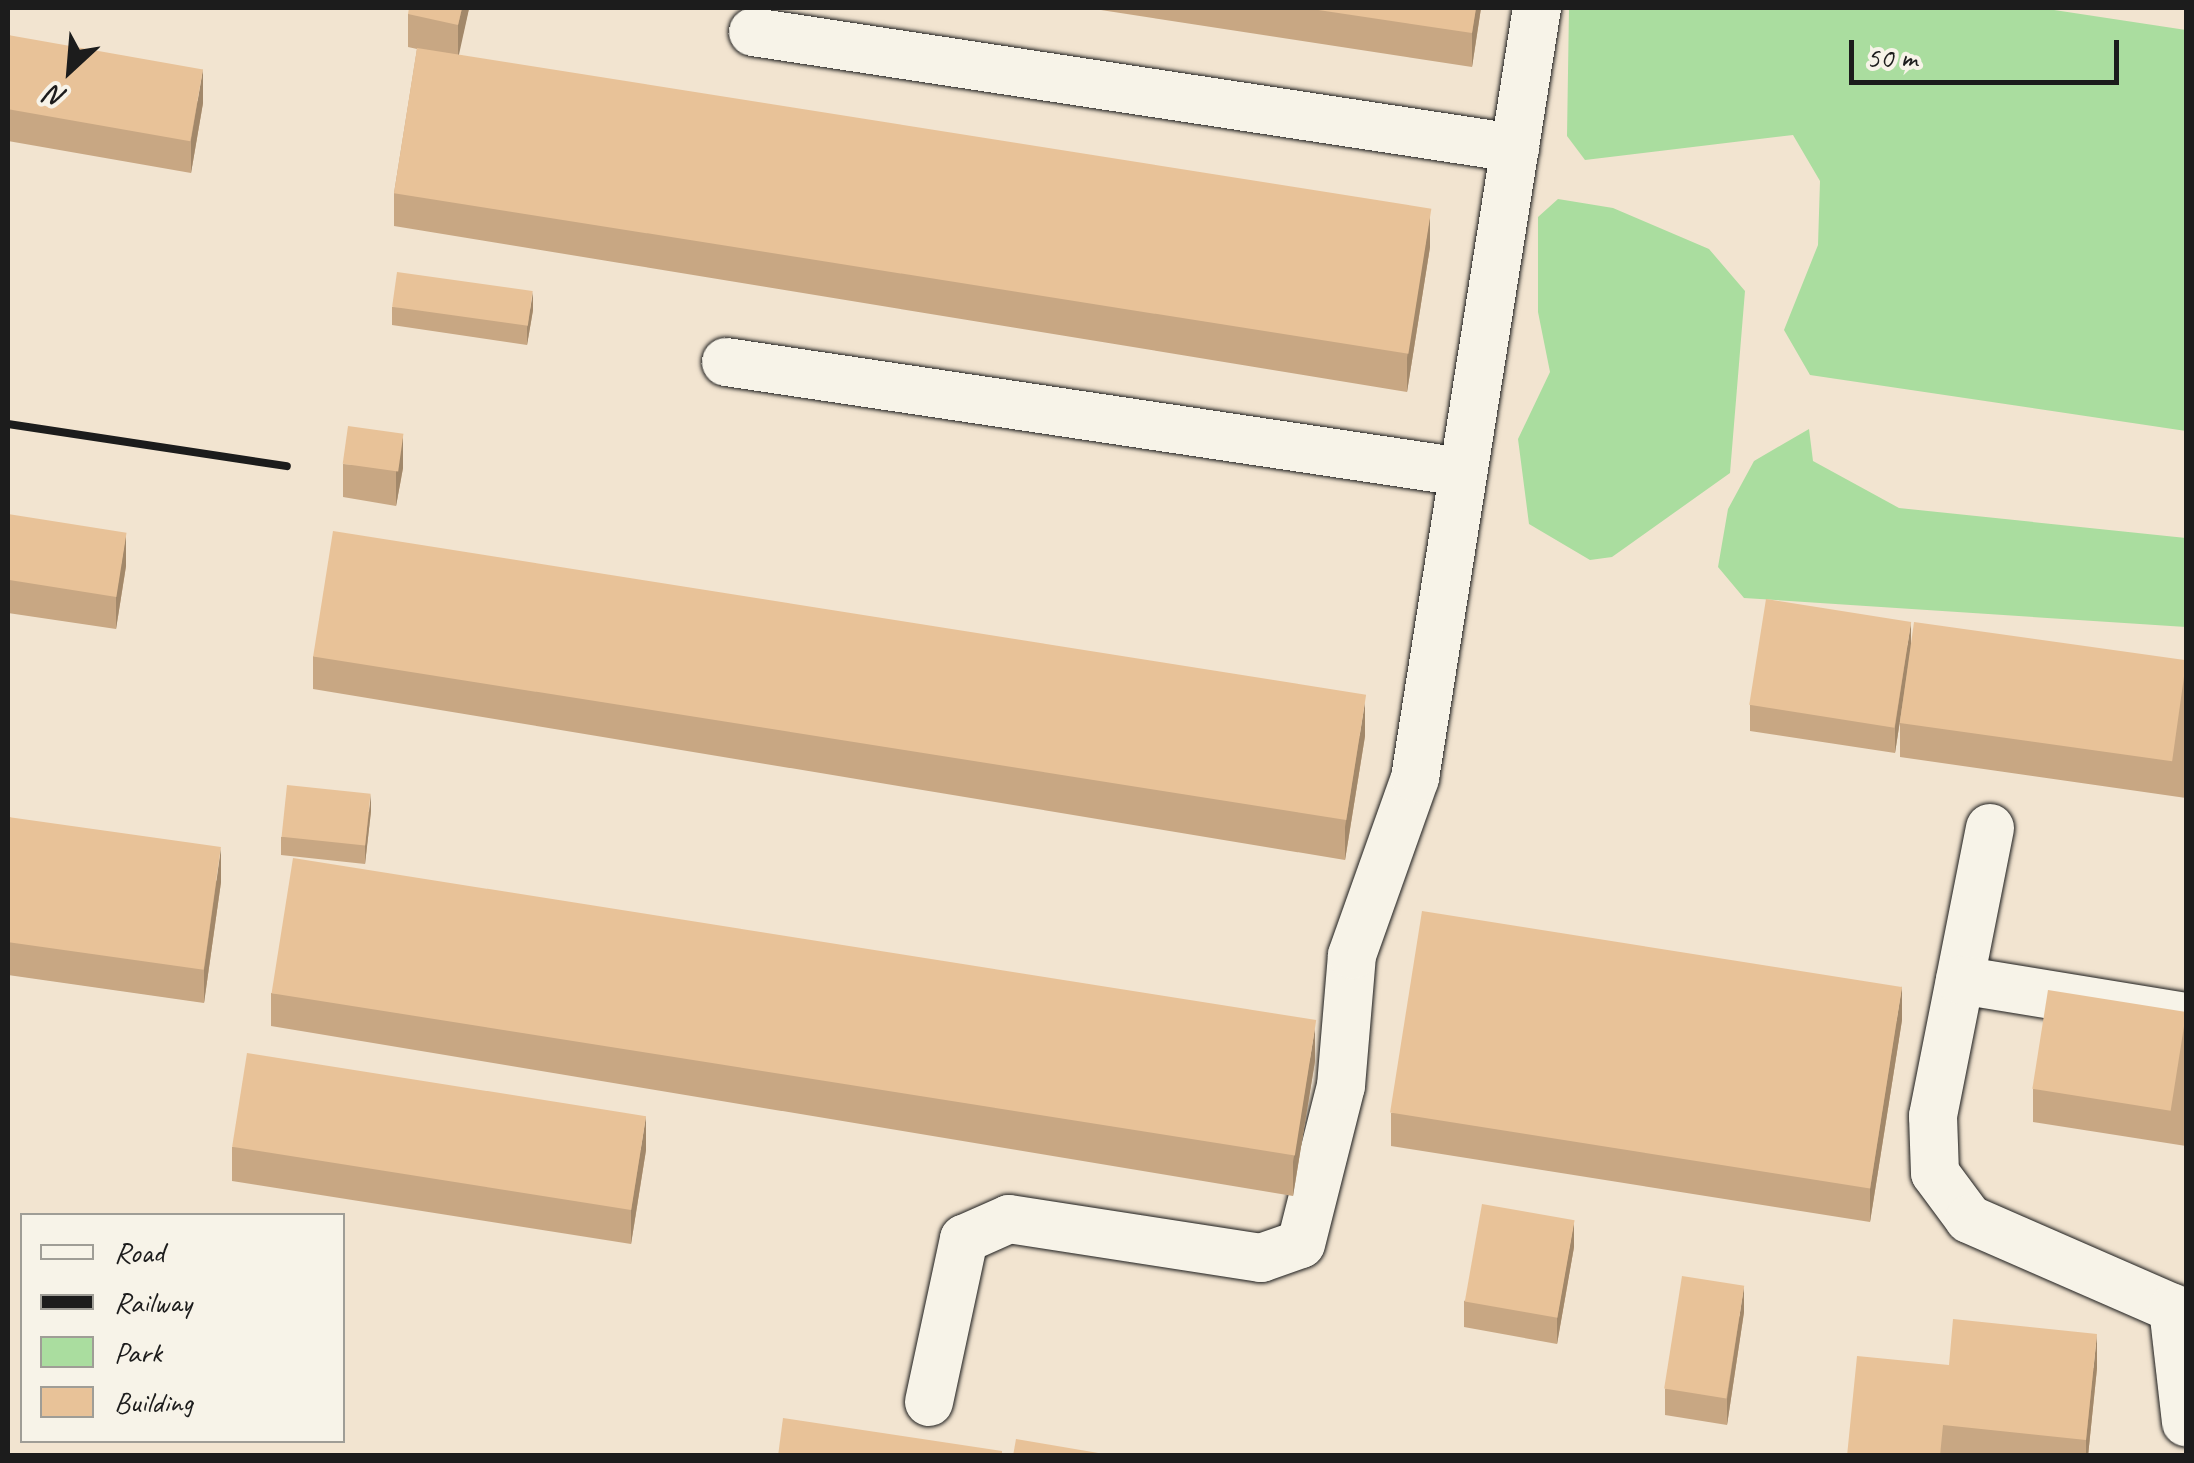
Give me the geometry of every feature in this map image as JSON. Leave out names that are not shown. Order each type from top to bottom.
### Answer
[{"type":"lane","points":[[929,1402],[964,1239],[1010,1219],[1260,1258],[1301,1244],[1340,1086],[1352,956],[1415,778],[1538,8]]},
{"type":"lane","points":[[752,32],[1515,148]]},
{"type":"lane","points":[[726,362],[1462,472]]},
{"type":"lane","points":[[1990,828],[1933,1116],[1935,1173],[1969,1219],[2173,1308],[2186,1422]]},
{"type":"lane","points":[[1960,980],[2186,1017]]},
{"type":"lane","points":[[2184,1456],[2186,1448]]},
{"type":"shaded area","points":[[8,8],[2186,8],[2186,1455],[8,1456]]},
{"type":"green space","points":[[1569,8],[2041,8],[2186,30],[2186,431],[1810,375],[1784,330],[1818,245],[1820,181],[1793,135],[1585,160],[1567,136]]},
{"type":"green space","points":[[1558,199],[1613,208],[1709,249],[1745,291],[1730,473],[1612,557],[1590,560],[1529,524],[1518,439],[1550,372],[1538,312],[1538,217]]},
{"type":"green space","points":[[1809,429],[1813,461],[1899,508],[2186,538],[2186,627],[1744,598],[1718,567],[1728,509],[1754,461]]},
{"type":"building","points":[[409,8],[462,8],[458,25],[408,14]]},
{"type":"building","points":[[1305,8],[1476,8],[1472,33]]},
{"type":"building","points":[[8,35],[203,69],[190,141],[8,109]]},
{"type":"building","points":[[417,48],[1431,209],[1408,354],[394,193]]},
{"type":"building","points":[[397,272],[533,291],[528,326],[392,307]]},
{"type":"building","points":[[348,426],[403,434],[398,471],[343,464]]},
{"type":"building","points":[[8,514],[127,533],[116,597],[8,580]]},
{"type":"building","points":[[333,531],[1366,695],[1346,820],[313,656]]},
{"type":"building","points":[[1766,599],[1911,622],[1894,728],[1749,705]]},
{"type":"building","points":[[1914,622],[2186,660],[2172,761],[1900,723]]},
{"type":"building","points":[[287,785],[371,794],[365,845],[282,837]]},
{"type":"building","points":[[8,817],[221,847],[204,970],[8,942]]},
{"type":"building","points":[[293,858],[1316,1020],[1295,1155],[272,993]]},
{"type":"building","points":[[1422,911],[1902,987],[1870,1189],[1390,1112]]},
{"type":"building","points":[[2048,990],[2186,1012],[2171,1111],[2032,1089]]},
{"type":"building","points":[[247,1053],[646,1116],[631,1210],[232,1147]]},
{"type":"building","points":[[1482,1204],[1575,1220],[1557,1318],[1465,1301]]},
{"type":"building","points":[[1682,1276],[1744,1286],[1726,1398],[1664,1389]]},
{"type":"building","points":[[1953,1319],[2097,1334],[2086,1440],[1943,1425],[1940,1456],[1847,1456],[1857,1356],[1949,1365]]},
{"type":"building","points":[[783,1418],[1002,1451],[1002,1456],[778,1456]]},
{"type":"building","points":[[1016,1439],[1116,1456],[1013,1456]]},
{"type":"railway","points":[[8,424],[287,466]]}]
